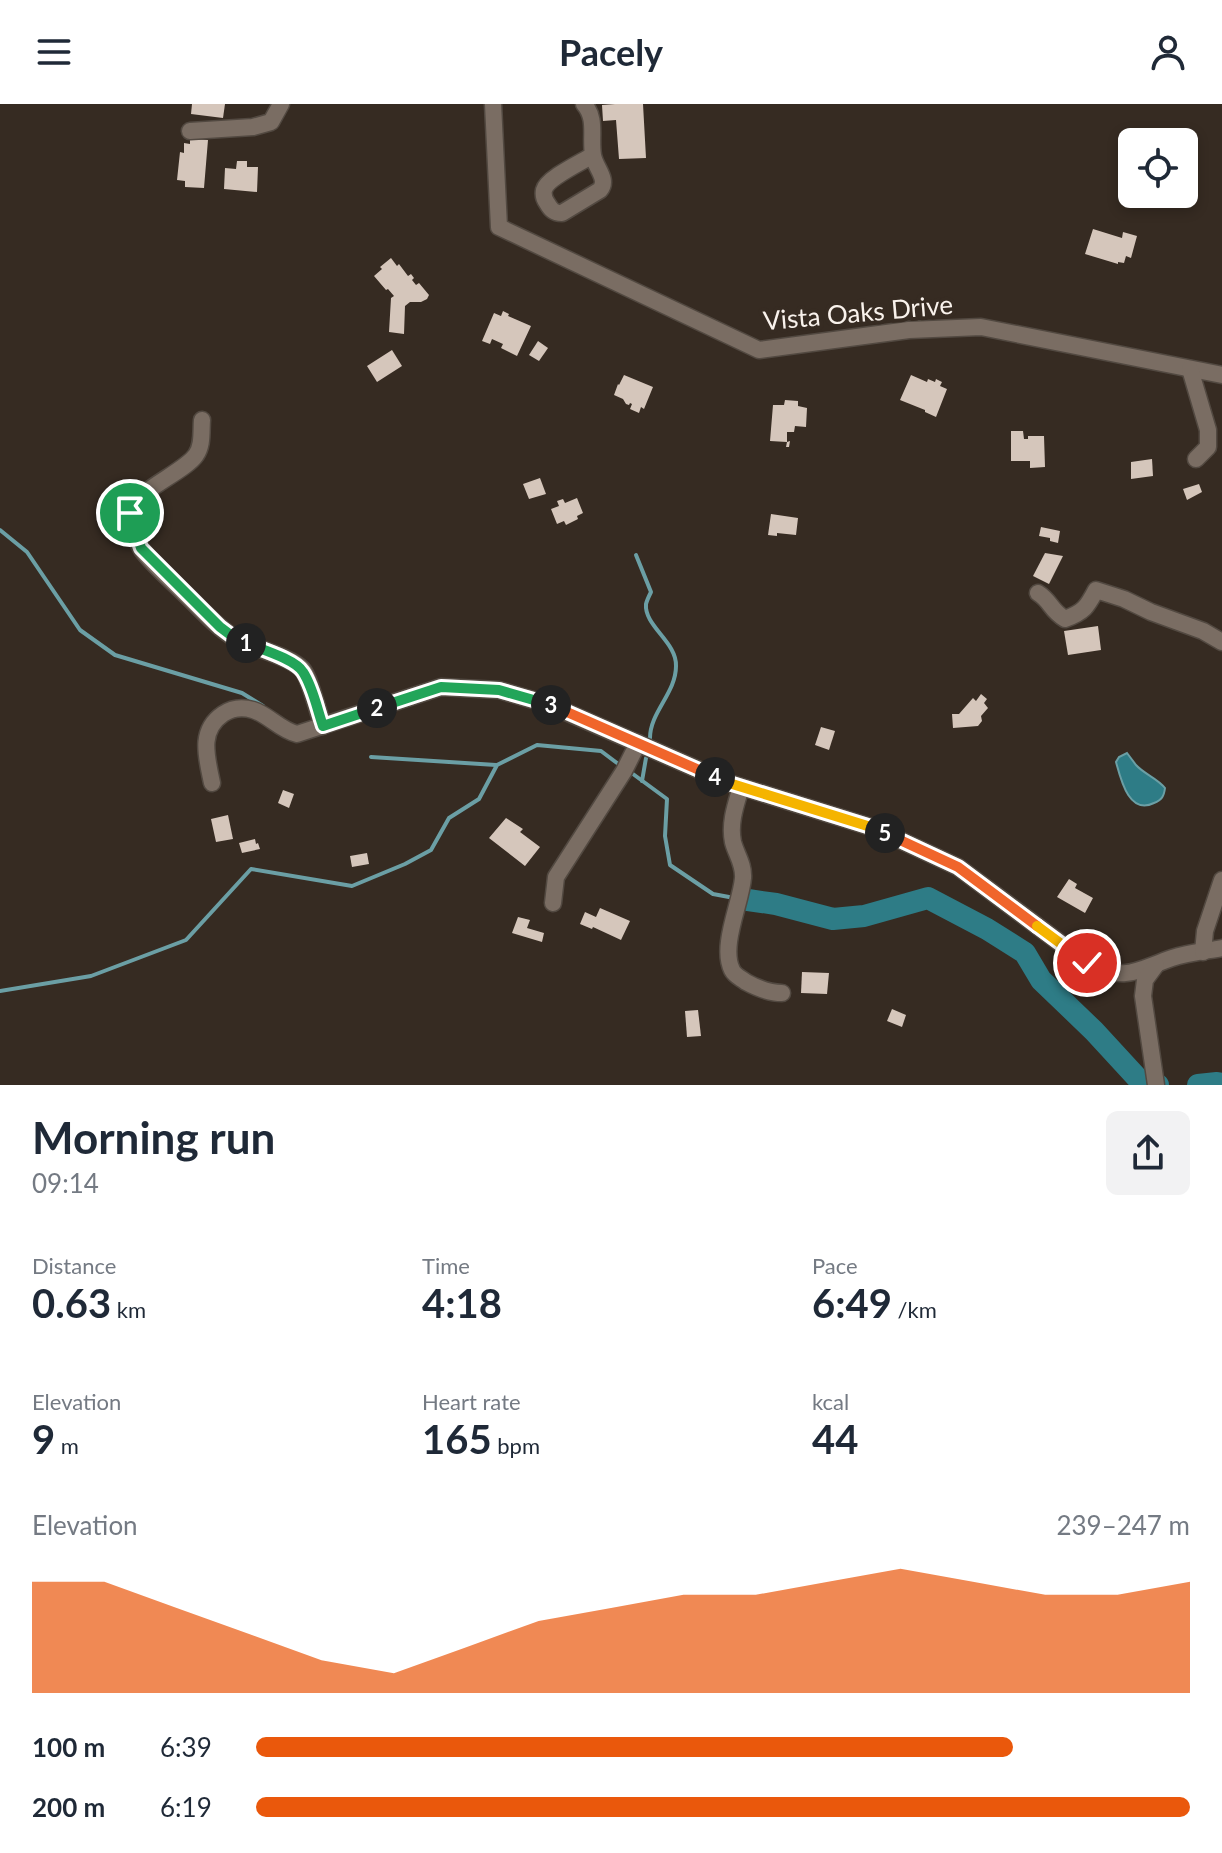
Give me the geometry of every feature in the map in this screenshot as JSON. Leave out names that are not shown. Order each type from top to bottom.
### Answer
[{"type":"street","points":[[190,131],[253,127],[271,122],[281,104]]},
{"type":"street","name":"Vista Oaks Drive","points":[[493,104],[499,227],[759,350],[909,330],[981,327],[1222,375]]},
{"type":"street","points":[[584,104],[592,117],[593,155]]},
{"type":"street","points":[[1190,369],[1208,430],[1208,447],[1196,459]]},
{"type":"street","points":[[202,420],[201,444],[197,454],[132,506],[130,513],[141,548],[220,627],[236,639],[302,669],[323,726]]},
{"type":"street","points":[[1038,593],[1045,597],[1054,612],[1065,619],[1088,606],[1096,590],[1203,631],[1222,642]]},
{"type":"street","points":[[212,783],[205,747],[208,729],[232,709],[254,710],[297,734],[441,687],[499,690],[550,705],[741,787],[874,828],[958,867],[1087,963],[1105,972],[1127,974],[1174,957],[1222,948]]},
{"type":"street","points":[[553,903],[556,877],[624,771],[638,743]]},
{"type":"street","points":[[741,787],[732,819],[733,841],[744,876],[729,944],[731,967],[737,976],[757,988],[782,993]]},
{"type":"street","points":[[1203,952],[1205,931],[1222,880]]},
{"type":"street","points":[[1156,965],[1145,980],[1143,996],[1156,1081]]},
{"type":"water","points":[[1127,753],[1139,768],[1165,788],[1159,801],[1138,804],[1128,794],[1116,762]]},
{"type":"building","points":[[192,104],[225,104],[223,118],[191,114]]},
{"type":"building","points":[[643,104],[646,158],[619,159],[616,120],[603,121],[602,105]]},
{"type":"building","points":[[190,139],[208,140],[204,188],[185,187],[185,181],[177,180],[180,152],[184,153],[184,143],[190,144]]},
{"type":"building","points":[[237,161],[247,161],[247,167],[258,167],[257,192],[224,189],[225,168],[236,169]]},
{"type":"building","points":[[1093,229],[1122,238],[1123,232],[1137,236],[1131,258],[1126,256],[1124,263],[1118,264],[1085,254]]},
{"type":"building","points":[[391,258],[408,276],[411,274],[416,285],[419,283],[429,295],[421,302],[410,302],[405,306],[404,334],[389,332],[391,298],[394,296],[374,276]]},
{"type":"building","points":[[503,311],[531,326],[517,356],[492,339],[490,344],[482,341],[494,313],[501,316]]},
{"type":"building","points":[[538,341],[548,348],[539,361],[529,355]]},
{"type":"building","points":[[392,350],[402,366],[377,382],[367,366]]},
{"type":"building","points":[[624,375],[653,387],[644,409],[641,407],[639,413],[630,409],[632,404],[626,404],[614,395]]},
{"type":"building","points":[[911,375],[927,382],[928,379],[935,382],[936,379],[942,382],[940,386],[947,389],[936,417],[900,400]]},
{"type":"building","points":[[785,400],[798,401],[798,406],[807,408],[806,427],[795,426],[794,432],[787,432],[787,442],[770,441],[773,405],[784,405]]},
{"type":"building","points":[[1011,431],[1023,431],[1024,439],[1044,436],[1045,467],[1030,468],[1030,461],[1011,461]]},
{"type":"building","points":[[1152,459],[1153,476],[1131,479],[1131,462]]},
{"type":"building","points":[[540,478],[546,494],[529,499],[523,484]]},
{"type":"building","points":[[1199,484],[1202,492],[1187,500],[1183,489]]},
{"type":"building","points":[[577,498],[583,513],[566,525],[564,521],[557,524],[551,509],[559,506],[557,501],[563,499],[565,503]]},
{"type":"building","points":[[771,514],[798,518],[796,535],[768,535]]},
{"type":"building","points":[[1041,527],[1060,531],[1058,543],[1039,536]]},
{"type":"building","points":[[1045,553],[1063,556],[1049,584],[1033,576]]},
{"type":"building","points":[[1098,626],[1101,650],[1068,655],[1064,631]]},
{"type":"building","points":[[981,694],[987,699],[984,703],[988,708],[978,726],[953,728],[952,714],[959,714],[973,698],[976,701]]},
{"type":"building","points":[[821,727],[835,731],[829,750],[815,745]]},
{"type":"building","points":[[283,790],[294,794],[289,808],[278,803]]},
{"type":"building","points":[[228,815],[233,839],[216,842],[211,819]]},
{"type":"building","points":[[506,818],[523,829],[520,832],[540,847],[525,866],[489,838]]},
{"type":"building","points":[[255,839],[260,849],[242,853],[239,843]]},
{"type":"building","points":[[367,853],[369,864],[352,867],[350,856]]},
{"type":"building","points":[[1069,879],[1077,884],[1075,888],[1093,898],[1085,913],[1057,897]]},
{"type":"building","points":[[600,908],[630,921],[621,940],[580,924],[585,912],[596,917]]},
{"type":"building","points":[[518,917],[530,920],[527,928],[544,933],[542,942],[512,933]]},
{"type":"building","points":[[802,972],[829,973],[827,994],[801,993]]},
{"type":"building","points":[[892,1009],[906,1015],[902,1027],[887,1021]]},
{"type":"building","points":[[698,1010],[701,1036],[687,1037],[685,1011]]},
{"type":"waterway","points":[[0,530],[27,552],[80,630],[115,655],[242,693],[263,706]]},
{"type":"waterway","points":[[636,555],[651,592],[646,604],[647,612],[671,649],[676,666],[672,685],[654,720],[650,738]]},
{"type":"waterway","points":[[0,991],[91,976],[186,940],[251,869],[352,886],[405,864],[431,850],[449,818],[479,799],[497,765],[537,745],[601,751],[617,763]]},
{"type":"waterway","points":[[371,757],[496,765]]},
{"type":"waterway","points":[[642,781],[646,758]]},
{"type":"waterway","points":[[633,774],[667,799],[665,836],[670,865],[713,894],[729,897]]},
{"type":"waterway","points":[[748,900],[833,919],[864,916],[928,898],[1025,953],[1041,980],[1140,1081],[1158,1085]]},
{"type":"waterway","points":[[1198,1085],[1222,1084]]},
{"type":"route","points":[[130,513],[141,548],[220,627],[236,639],[302,669],[323,726],[441,687],[499,690],[550,705],[729,783],[874,828],[958,867],[1087,963]]}]
